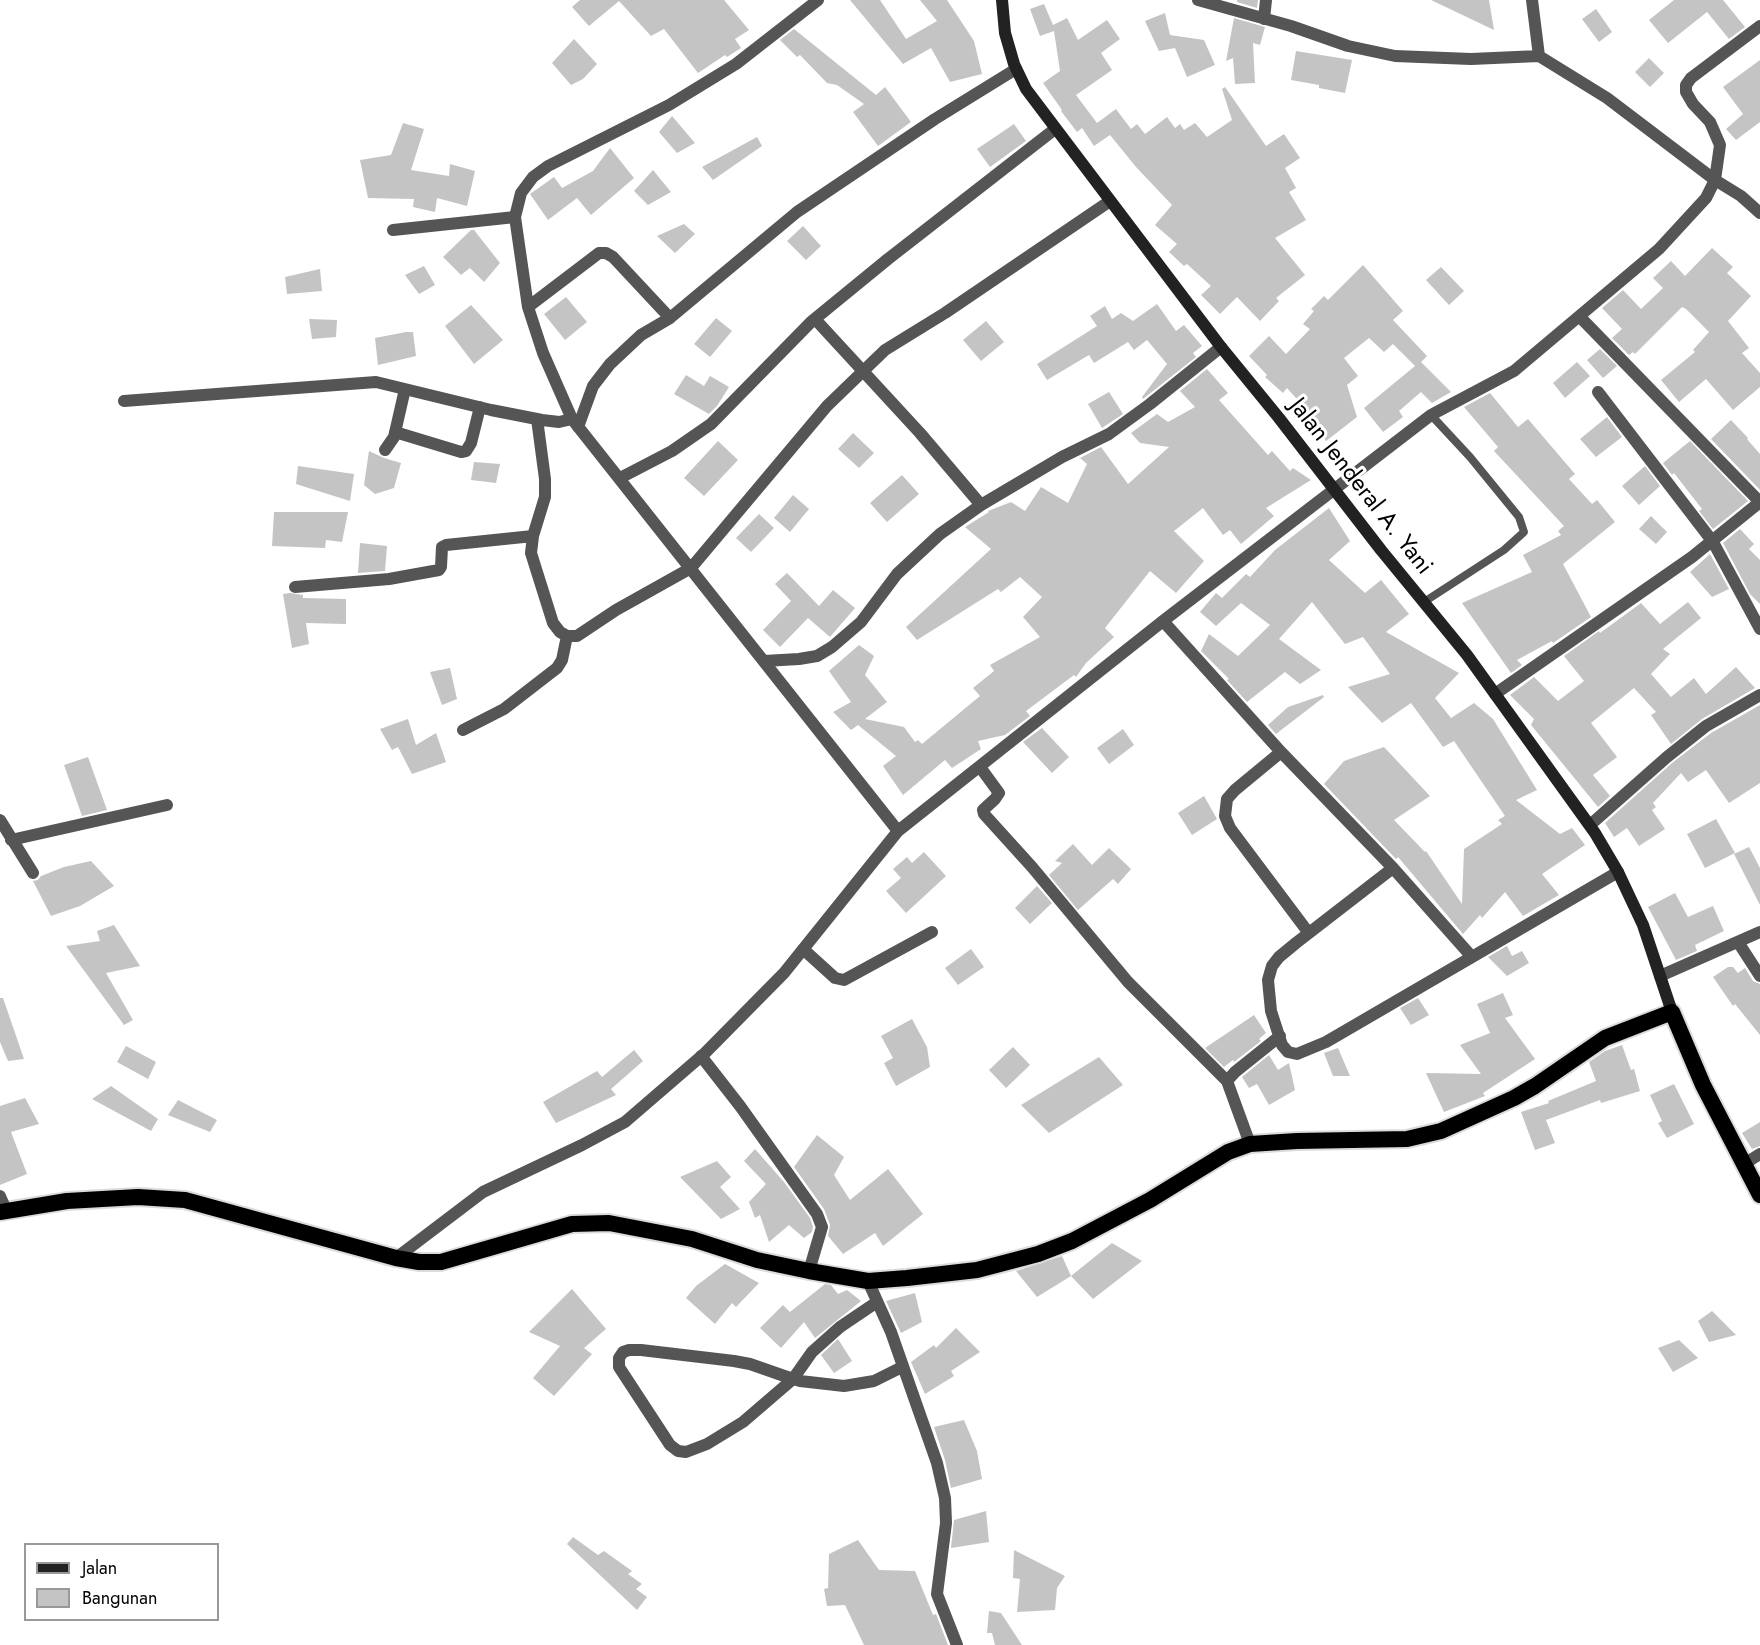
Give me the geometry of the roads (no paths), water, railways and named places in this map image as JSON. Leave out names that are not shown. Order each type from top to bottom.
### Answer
[{"type":"highway","points":[[2,1206],[138,1197],[185,1200],[396,1258],[419,1262],[441,1262],[572,1224],[609,1223],[692,1239],[757,1260],[868,1281],[977,1270],[1038,1254],[1072,1241],[1150,1200],[1228,1152],[1250,1144],[1407,1139],[1441,1131],[1514,1098],[1605,1038],[1672,1012],[1703,1085],[1758,1192]]},
{"type":"main road","name":"Jalan Jenderal A. Yani","points":[[1002,0],[1005,33],[1016,69],[1026,89],[1221,347],[1467,655],[1590,825],[1618,872],[1643,925],[1672,1012]]},
{"type":"street","points":[[818,0],[736,64],[669,105],[548,166],[533,177],[521,193],[515,217],[528,307],[543,353],[575,423],[898,831]]},
{"type":"street","points":[[1198,0],[1348,46],[1395,56],[1471,59],[1539,56],[1606,98],[1715,180],[1741,196],[1760,213]]},
{"type":"street","points":[[1264,19],[1266,0]]},
{"type":"street","points":[[1532,0],[1539,56]]},
{"type":"street","points":[[396,1258],[483,1192],[625,1122],[701,1056],[784,973],[898,831],[1163,621],[1431,415],[1514,372],[1659,249],[1706,198],[1715,180],[1720,145],[1710,122],[1693,105],[1686,92],[1686,85],[1691,78],[1760,26]]},
{"type":"street","points":[[575,423],[593,386],[610,364],[641,335],[670,318],[797,212],[935,118],[1016,69]]},
{"type":"street","points":[[620,478],[672,451],[711,424],[777,354],[815,319],[1055,129]]},
{"type":"street","points":[[540,419],[545,497],[533,536],[531,553],[553,622],[560,632],[567,636],[577,636],[616,610],[691,568],[826,406],[885,350],[945,313],[1110,201]]},
{"type":"street","points":[[393,230],[515,217]]},
{"type":"street","points":[[528,307],[599,253],[606,253],[613,257],[670,318]]},
{"type":"street","points":[[1495,694],[1713,542],[1760,502],[1580,317]]},
{"type":"street","points":[[815,319],[920,433],[981,505]]},
{"type":"street","points":[[764,662],[817,656],[832,647],[861,622],[897,574],[940,534],[981,505],[1062,457],[1109,434],[1221,347]]},
{"type":"street","points":[[124,401],[376,382],[480,407],[540,419],[575,423]]},
{"type":"street","points":[[385,450],[395,432],[405,388]]},
{"type":"street","points":[[1598,392],[1713,542],[1760,629]]},
{"type":"street","points":[[395,432],[460,453],[465,451],[471,443],[480,407]]},
{"type":"street","points":[[295,587],[389,579],[439,570],[442,547],[447,545],[533,536]]},
{"type":"street","points":[[1163,621],[1281,752],[1393,868],[1472,957]]},
{"type":"street","points":[[463,730],[504,710],[557,668],[562,660],[567,636]]},
{"type":"street","points":[[1590,825],[1706,726],[1760,695]]},
{"type":"street","points":[[1281,752],[1227,799],[1225,816],[1230,828],[1308,932]]},
{"type":"street","points":[[980,767],[999,793],[983,810],[984,814],[1032,867],[1128,982],[1227,1081],[1250,1144]]},
{"type":"street","points":[[11,840],[166,805]]},
{"type":"street","points":[[0,820],[33,873]]},
{"type":"street","points":[[1393,868],[1308,932],[1272,966],[1268,980],[1270,1000],[1282,1045],[1288,1052],[1297,1054],[1326,1042],[1618,872]]},
{"type":"street","points":[[803,949],[835,978],[844,980],[932,932]]},
{"type":"street","points":[[1659,976],[1760,932]]},
{"type":"street","points":[[1738,942],[1760,976]]},
{"type":"street","points":[[1227,1081],[1280,1036]]},
{"type":"street","points":[[701,1056],[740,1106],[817,1214],[822,1227],[810,1271]]},
{"type":"street","points":[[1744,1164],[1760,1154]]},
{"type":"street","points":[[868,1281],[891,1332],[937,1463],[945,1498],[946,1523],[937,1594],[957,1645]]},
{"type":"street","points":[[877,1302],[840,1328],[812,1352],[793,1379],[743,1422],[706,1444],[683,1452],[670,1445],[619,1367],[619,1358],[623,1352],[635,1350],[714,1357],[750,1364],[793,1379],[833,1385],[874,1381],[902,1367]]},
{"type":"lane","points":[[1424,602],[1504,550],[1524,532],[1518,517],[1470,457],[1431,415]]}]
